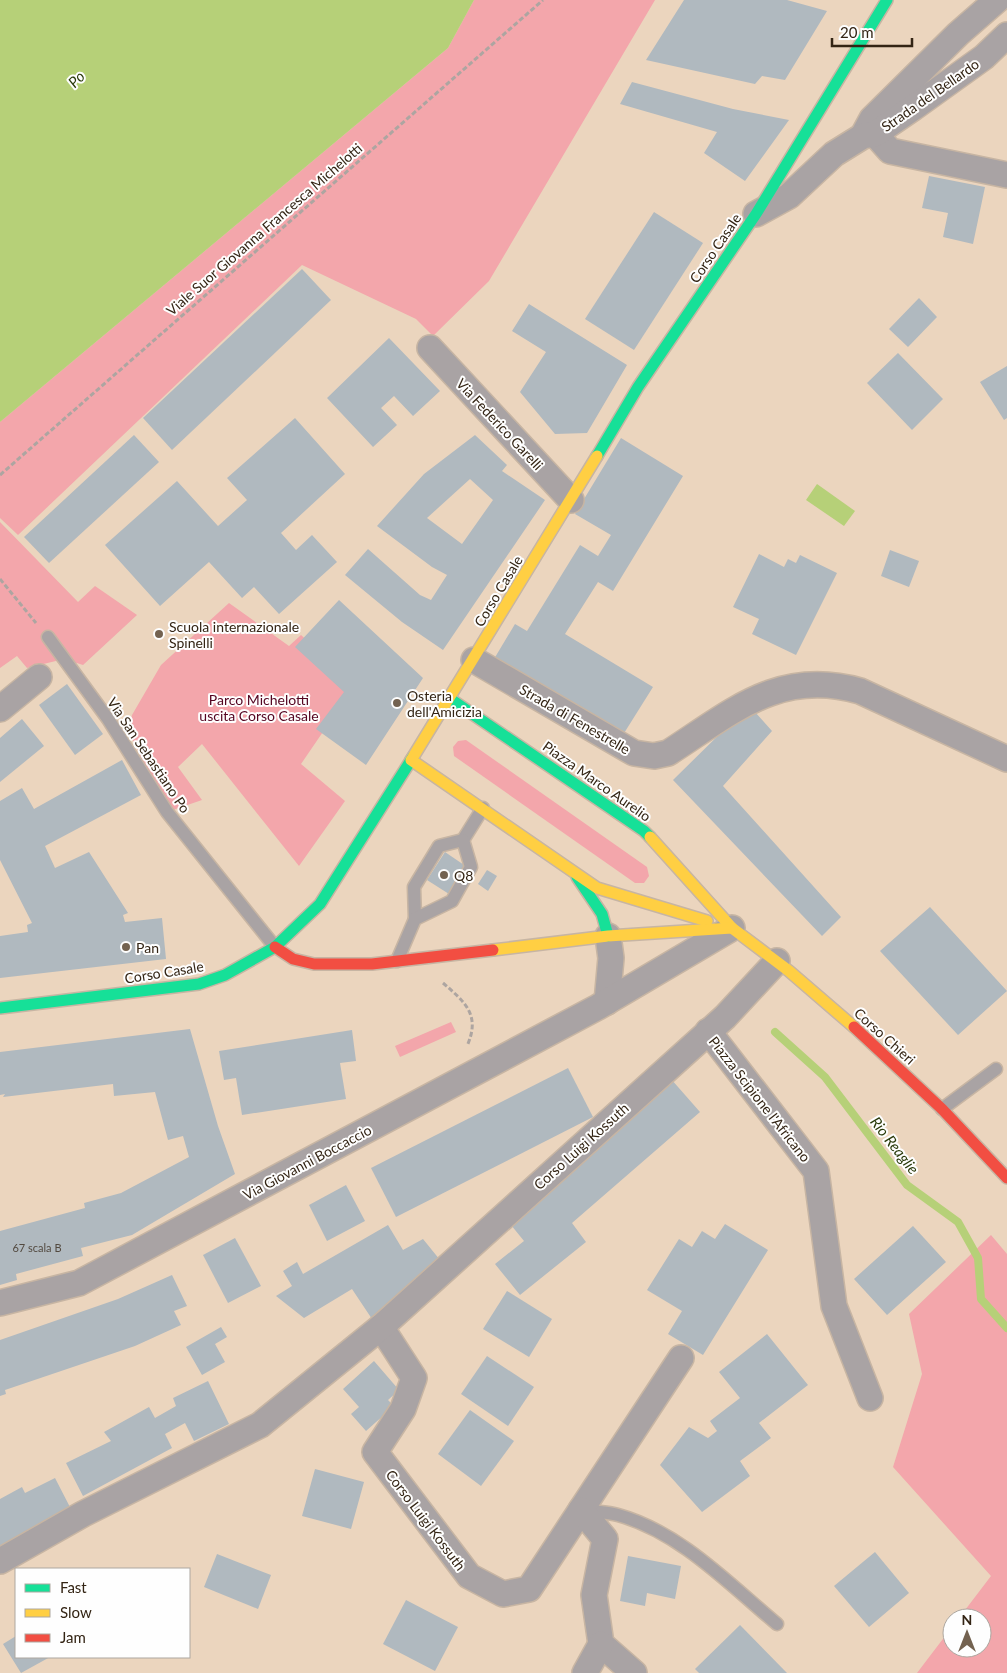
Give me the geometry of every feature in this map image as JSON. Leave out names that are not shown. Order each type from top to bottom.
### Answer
[{"type":"main road","name":"Corso Casale","points":[[0,1008],[199,984],[225,975],[275,947],[320,904],[474,660],[638,387],[756,214],[887,0]]},
{"type":"main road","name":"Piazza Marco Aurelio","points":[[449,698],[644,831],[732,928]]},
{"type":"main road","points":[[411,760],[483,808],[576,876],[597,888],[732,928]]},
{"type":"main road","points":[[576,876],[602,914],[608,936]]},
{"type":"main road","points":[[275,947],[294,959],[314,964],[372,964],[608,936],[675,930],[732,928]]},
{"type":"main road","name":"Corso Chieri","points":[[732,928],[777,961],[867,1038],[942,1108],[1007,1178]]},
{"type":"street","points":[[868,135],[872,119],[958,34],[997,0]]},
{"type":"street","name":"Strada del Bellardo","points":[[756,214],[789,196],[834,154],[868,135],[984,57],[1007,35]]},
{"type":"street","name":"Strada del Bellardo","points":[[868,135],[890,151],[1007,175]]},
{"type":"street","name":"Via Federico Garelli","points":[[430,348],[571,500]]},
{"type":"street","name":"Strada di Fenestrelle","points":[[474,660],[634,753],[654,756],[668,753],[750,700],[788,687],[813,683],[840,686],[860,692],[1007,759]]},
{"type":"street","points":[[0,710],[39,677]]},
{"type":"street","name":"Via Giovanni Boccaccio","points":[[0,1303],[79,1283],[607,1002],[732,928]]},
{"type":"street","points":[[607,1002],[611,958],[608,936]]},
{"type":"street","name":"Corso Luigi Kossuth","points":[[0,1561],[83,1514],[260,1425],[381,1327],[725,1017],[777,961]]},
{"type":"street","name":"Piazza Scipione l'Africano","points":[[708,1031],[816,1171],[834,1306],[870,1398]]},
{"type":"street","name":"Corso Luigi Kossuth","points":[[381,1327],[414,1378],[403,1409],[375,1452],[469,1576],[503,1594],[529,1589],[681,1358]]},
{"type":"street","points":[[581,1510],[605,1540],[594,1595],[601,1644],[584,1673]]},
{"type":"street","points":[[601,1644],[634,1673]]},
{"type":"lane","name":"Via San Sebastiano Po","points":[[48,637],[108,719],[167,812],[275,947]]},
{"type":"lane","points":[[397,961],[415,919],[414,887],[439,846],[463,840],[483,808]]},
{"type":"lane","points":[[415,919],[452,901],[472,867],[463,840]]},
{"type":"lane","points":[[942,1108],[996,1069]]},
{"type":"lane","points":[[581,1510],[616,1514],[636,1521],[672,1540],[693,1554],[776,1624]]},
{"type":"path","name":"Viale Suor Giovanna Francesca Michelotti","points":[[0,475],[543,0]]},
{"type":"path","points":[[0,579],[48,637]]},
{"type":"path","points":[[413,959],[454,991],[466,1004],[472,1018],[471,1036],[454,1084]]},
{"type":"green space","points":[[474,0],[655,0],[489,281],[433,336],[416,319],[302,265],[18,535],[0,518],[0,422],[448,48]]},
{"type":"green space","points":[[0,522],[78,602],[95,586],[137,615],[83,665],[64,659],[27,668],[17,656],[0,668]]},
{"type":"green space","name":"Parco Michelotti uscita Corso Casale","points":[[229,603],[289,646],[301,635],[355,685],[301,764],[345,801],[299,866],[202,744],[178,767],[202,800],[167,812],[129,732],[132,715],[161,665]]},
{"type":"green space","points":[[466,740],[647,867],[649,876],[644,883],[635,883],[454,756],[453,747],[458,741]]},
{"type":"green space","points":[[451,1022],[456,1032],[400,1057],[395,1046]]},
{"type":"green space","points":[[991,1235],[1007,1254],[1007,1673],[917,1673],[942,1640],[942,1658],[992,1658],[992,1608],[967,1608],[991,1576],[893,1467],[922,1374],[909,1314]]},
{"type":"water","name":"Po","points":[[0,0],[474,0],[448,48],[0,422]]},
{"type":"water","points":[[817,484],[855,511],[844,526],[806,500]]},
{"type":"building","points":[[684,0],[787,0],[827,11],[785,80],[762,76],[755,84],[646,60]]},
{"type":"building","points":[[632,82],[733,109],[789,120],[745,181],[704,153],[717,132],[620,104]]},
{"type":"building","points":[[929,176],[985,187],[973,244],[943,237],[948,213],[922,208]]},
{"type":"building","points":[[654,212],[703,243],[634,350],[585,319]]},
{"type":"building","points":[[302,269],[331,300],[172,450],[143,418]]},
{"type":"building","points":[[919,298],[937,317],[908,347],[889,329]]},
{"type":"building","points":[[529,304],[627,365],[587,433],[555,434],[520,392],[546,352],[512,331]]},
{"type":"building","points":[[389,338],[440,391],[413,416],[394,396],[381,408],[397,425],[373,447],[327,398]]},
{"type":"building","points":[[898,353],[943,399],[912,430],[867,383]]},
{"type":"building","points":[[1007,366],[1007,418],[1004,420],[980,382]]},
{"type":"building","points":[[295,418],[345,474],[281,533],[296,550],[312,535],[337,562],[279,614],[254,587],[242,598],[209,562],[160,606],[105,545],[177,481],[218,526],[247,500],[227,478]]},
{"type":"building","points":[[134,435],[159,462],[49,563],[24,537]]},
{"type":"building","points":[[475,435],[507,465],[502,471],[545,500],[443,650],[402,622],[345,575],[368,549],[420,595],[431,600],[447,575],[432,567],[377,526],[424,474]],"holes":[[[470,479],[493,500],[462,544],[427,518]]]},
{"type":"building","points":[[621,438],[683,476],[613,591],[598,582],[565,634],[653,687],[621,738],[494,659],[515,624],[527,631],[580,545],[598,556],[611,535],[575,514]]},
{"type":"building","points":[[890,550],[919,561],[909,587],[881,576]]},
{"type":"building","points":[[759,554],[784,567],[788,559],[796,563],[800,555],[837,573],[796,655],[752,634],[759,619],[733,607]]},
{"type":"building","points":[[339,600],[423,678],[366,765],[316,729],[344,692],[295,647]]},
{"type":"building","points":[[67,684],[103,734],[75,755],[39,705]]},
{"type":"building","points":[[755,712],[772,731],[723,786],[841,917],[822,936],[673,780],[738,716]]},
{"type":"building","points":[[22,719],[44,746],[0,782],[0,738]]},
{"type":"building","points":[[122,760],[141,795],[45,846],[55,868],[89,852],[128,913],[123,915],[125,922],[162,918],[166,959],[0,978],[0,936],[28,932],[27,925],[32,923],[0,860],[0,801],[22,788],[34,809]]},
{"type":"building","points":[[445,852],[467,867],[449,894],[427,880]]},
{"type":"building","points":[[487,870],[497,876],[488,891],[478,884]]},
{"type":"building","points":[[930,907],[1007,991],[958,1035],[880,951]]},
{"type":"building","points":[[190,1029],[218,1126],[235,1174],[132,1235],[81,1248],[83,1256],[16,1274],[17,1280],[0,1285],[0,1231],[85,1208],[84,1203],[121,1193],[189,1157],[183,1136],[168,1140],[155,1092],[114,1096],[113,1084],[3,1097],[5,1094],[0,1095],[0,1052]]},
{"type":"building","points":[[352,1030],[356,1061],[340,1063],[346,1099],[242,1115],[236,1078],[224,1080],[219,1051]]},
{"type":"building","points":[[568,1068],[593,1117],[396,1217],[371,1168]]},
{"type":"building","points":[[671,1079],[700,1112],[572,1223],[586,1242],[520,1295],[495,1264],[524,1241],[507,1220]]},
{"type":"building","points":[[346,1185],[365,1221],[327,1241],[309,1205]]},
{"type":"building","points":[[725,1224],[768,1250],[703,1355],[668,1334],[682,1311],[647,1290],[679,1239],[692,1247],[702,1231],[715,1239]]},
{"type":"building","points":[[388,1225],[403,1250],[423,1239],[440,1260],[372,1319],[352,1289],[304,1318],[276,1296],[292,1286],[283,1271],[297,1262],[303,1274]]},
{"type":"building","points":[[913,1226],[946,1262],[887,1315],[854,1279]]},
{"type":"building","points":[[235,1238],[261,1286],[228,1303],[203,1255]]},
{"type":"building","points":[[172,1275],[187,1306],[174,1311],[181,1325],[135,1346],[5,1390],[6,1394],[0,1396],[0,1340],[118,1299]]},
{"type":"building","points":[[507,1291],[552,1319],[529,1357],[483,1329]]},
{"type":"building","points":[[221,1327],[227,1337],[215,1344],[225,1362],[202,1375],[186,1347]]},
{"type":"building","points":[[767,1334],[808,1385],[759,1423],[771,1438],[740,1461],[750,1476],[702,1512],[660,1465],[689,1427],[708,1438],[717,1431],[710,1421],[740,1398],[719,1372]]},
{"type":"building","points":[[487,1356],[534,1387],[508,1426],[461,1394]]},
{"type":"building","points":[[374,1361],[399,1390],[388,1400],[394,1406],[366,1431],[351,1414],[359,1407],[343,1389]]},
{"type":"building","points":[[208,1381],[229,1424],[194,1441],[185,1423],[165,1434],[172,1448],[83,1496],[66,1463],[111,1441],[104,1432],[149,1407],[155,1418],[176,1406],[173,1398]]},
{"type":"building","points":[[470,1410],[514,1441],[481,1486],[438,1454]]},
{"type":"building","points":[[315,1469],[364,1482],[351,1529],[302,1516]]},
{"type":"building","points":[[55,1478],[72,1511],[0,1548],[0,1499],[22,1487],[25,1493]]},
{"type":"building","points":[[875,1552],[909,1593],[869,1627],[834,1586]]},
{"type":"building","points":[[217,1554],[271,1575],[258,1609],[204,1587]]},
{"type":"building","points":[[628,1556],[681,1566],[675,1599],[647,1593],[645,1606],[620,1601]]},
{"type":"building","points":[[406,1600],[458,1627],[435,1671],[383,1644]]},
{"type":"building","points":[[740,1625],[787,1673],[699,1673],[695,1669]]},
{"type":"building","points":[[15,1637],[15,1658],[48,1658],[21,1673],[3,1644]]},
{"type":"waterway","name":"Rio Reaglie","points":[[775,1032],[825,1077],[907,1185],[958,1222],[978,1258],[981,1299],[1007,1328]]},
{"type":"traffic: fast","points":[[597,456],[638,387],[756,214],[887,0]]},
{"type":"traffic: fast","points":[[449,698],[644,831],[650,837]]},
{"type":"traffic: fast","points":[[0,1008],[199,984],[225,975],[275,947],[320,904],[413,757]]},
{"type":"traffic: fast","points":[[577,877],[602,914],[608,936]]},
{"type":"traffic: slow","points":[[413,757],[597,456]]},
{"type":"traffic: slow","points":[[411,760],[597,888],[707,921]]},
{"type":"traffic: slow","points":[[650,837],[732,928],[789,971],[854,1027]]},
{"type":"traffic: slow","points":[[493,950],[608,936],[732,928]]},
{"type":"traffic: jam","points":[[275,947],[293,959],[314,964],[372,964],[493,950]]},
{"type":"traffic: jam","points":[[854,1027],[942,1109],[1007,1178]]},
{"type":"place","name":"Scuola internazionale Spinelli","points":[[159,634]]},
{"type":"place","name":"Osteria dell'Amicizia","points":[[397,703]]},
{"type":"place","name":"Q8","points":[[444,875]]},
{"type":"place","name":"Pan","points":[[126,947]]}]
